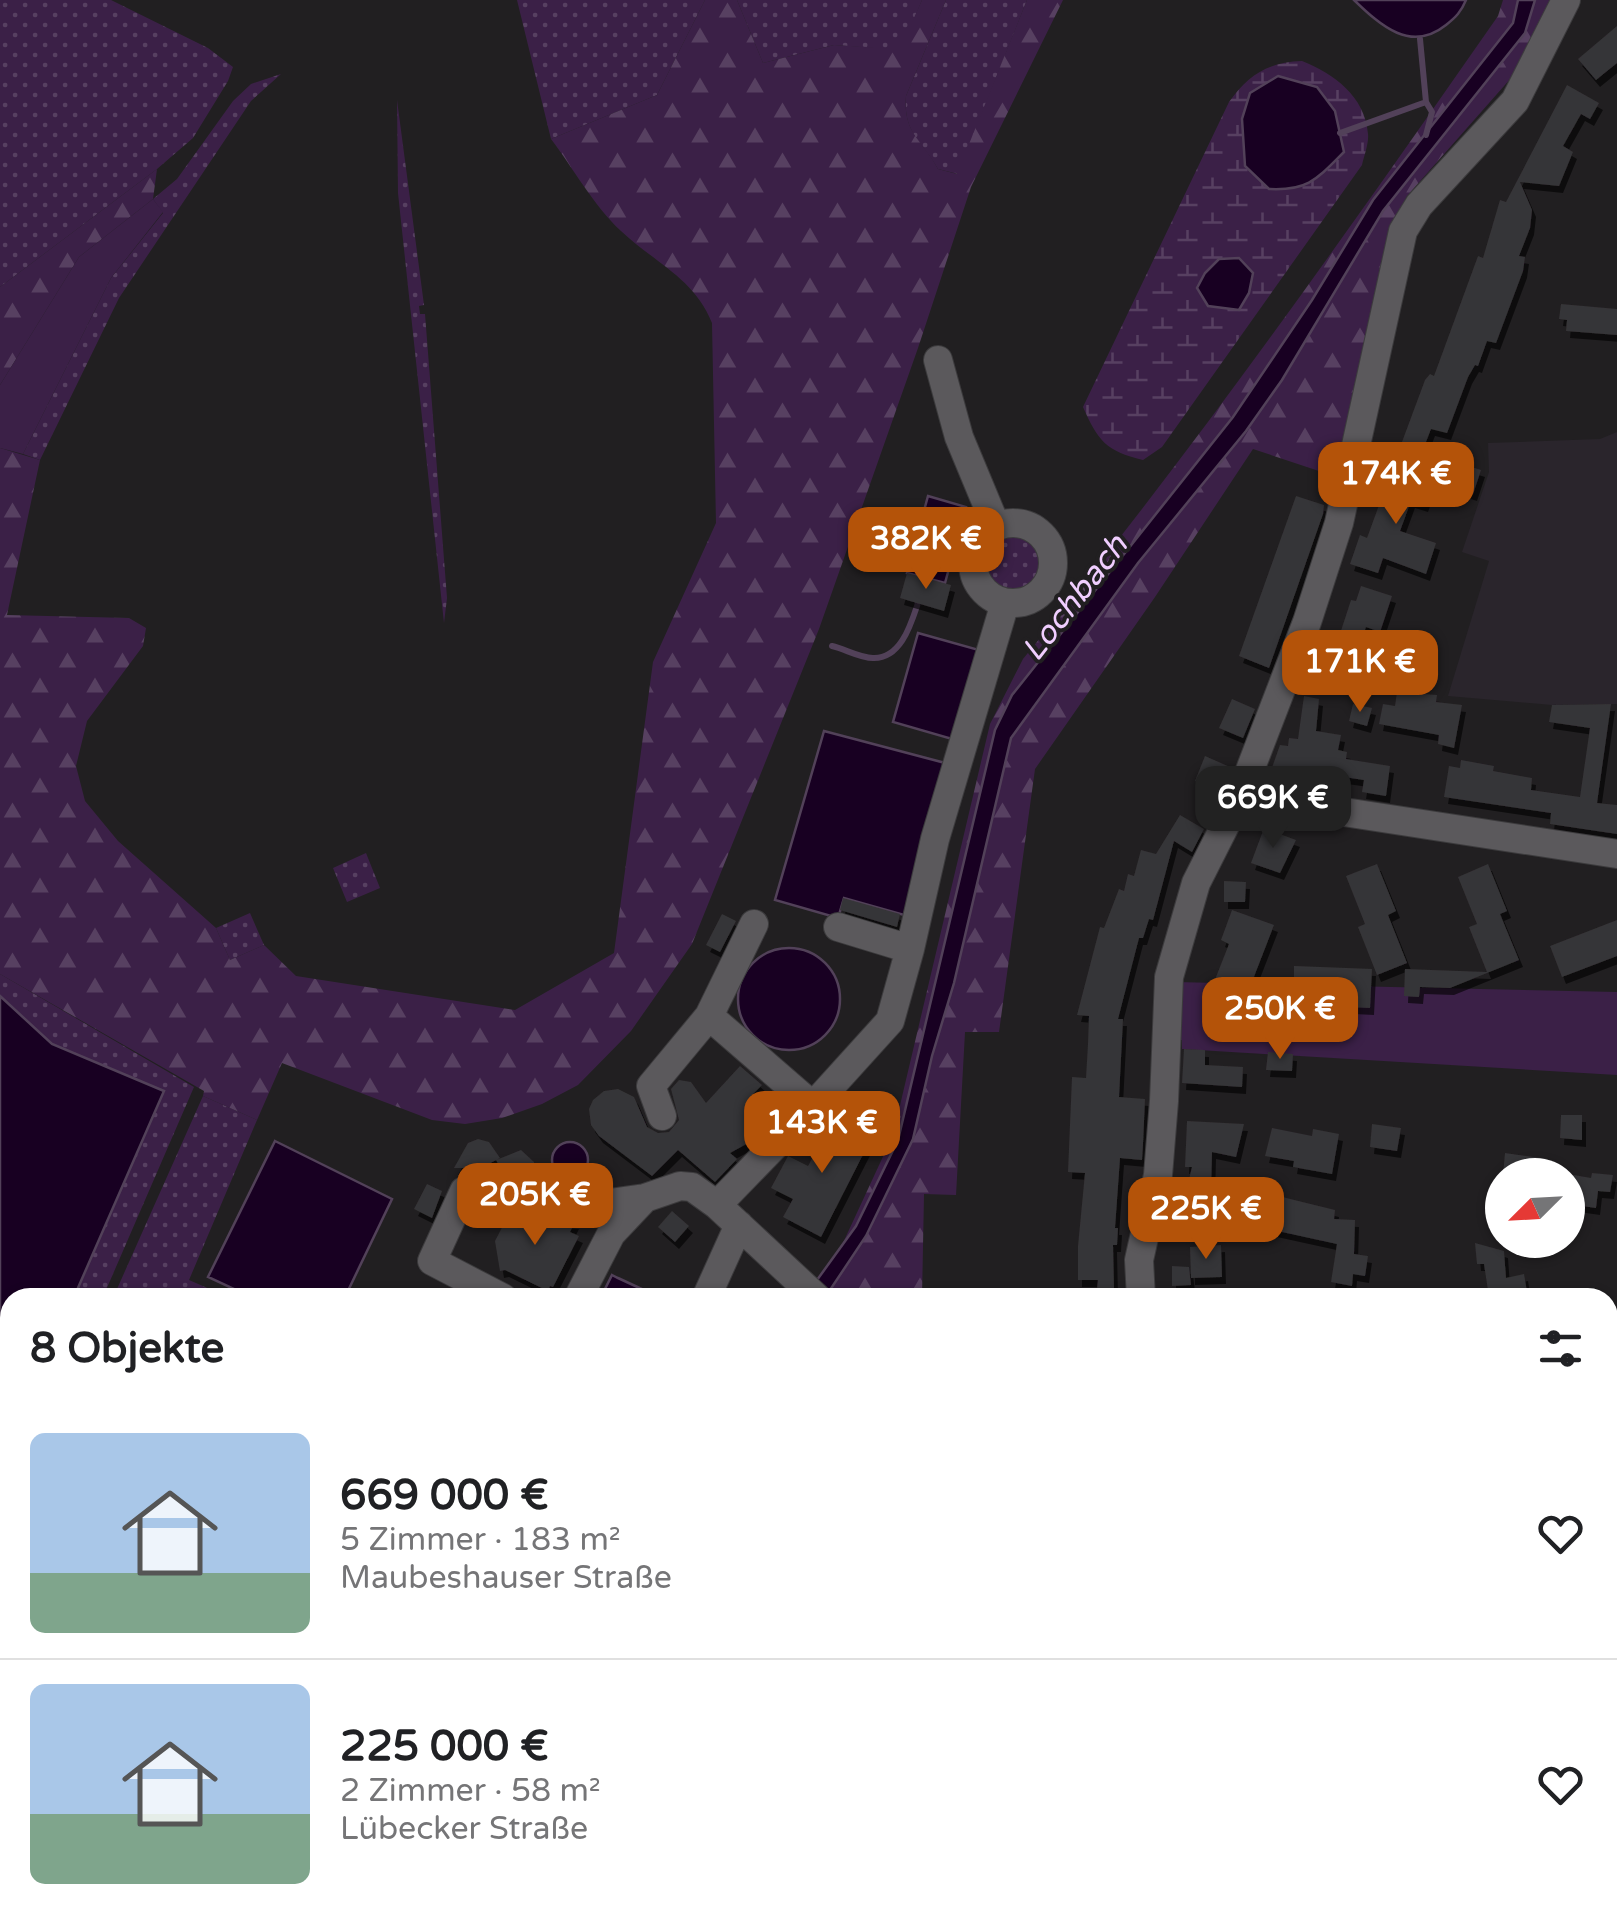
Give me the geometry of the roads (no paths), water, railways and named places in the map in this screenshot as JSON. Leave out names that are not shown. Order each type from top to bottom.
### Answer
[{"type":"street","points":[[1141,1288],[1140,1260],[1158,1175],[1169,976],[1196,883],[1240,796],[1307,622],[1339,523],[1403,232],[1419,205],[1514,101],[1562,8]]},
{"type":"street","points":[[938,360],[960,438],[996,526]]},
{"type":"street","points":[[1021,523],[1033,528],[1050,546],[1054,558],[1053,571],[1040,593],[1018,604],[1005,603],[983,591],[973,568],[978,543],[996,526],[1021,523]]},
{"type":"street","points":[[717,1205],[890,1021],[936,838],[1005,603]]},
{"type":"street","points":[[1240,796],[1617,854]]},
{"type":"street","points":[[662,1116],[651,1086],[709,1016],[754,924]]},
{"type":"street","points":[[838,927],[910,949]]},
{"type":"street","points":[[709,1016],[814,1106]]},
{"type":"street","points":[[484,1288],[432,1261],[464,1191],[495,1184],[540,1202],[588,1206],[645,1198],[680,1186],[692,1187],[717,1205],[807,1288]]},
{"type":"street","points":[[583,1288],[611,1234],[645,1198]]},
{"type":"street","points":[[711,1288],[739,1225]]},
{"type":"waterway","points":[[1420,39],[1426,102],[1432,112],[1426,135]]},
{"type":"waterway","points":[[1340,133],[1426,102]]},
{"type":"waterway","points":[[832,646],[868,658],[883,657],[898,647],[918,603]]},
{"type":"water label","name":"Lochbach","points":[[1075,598]]}]
